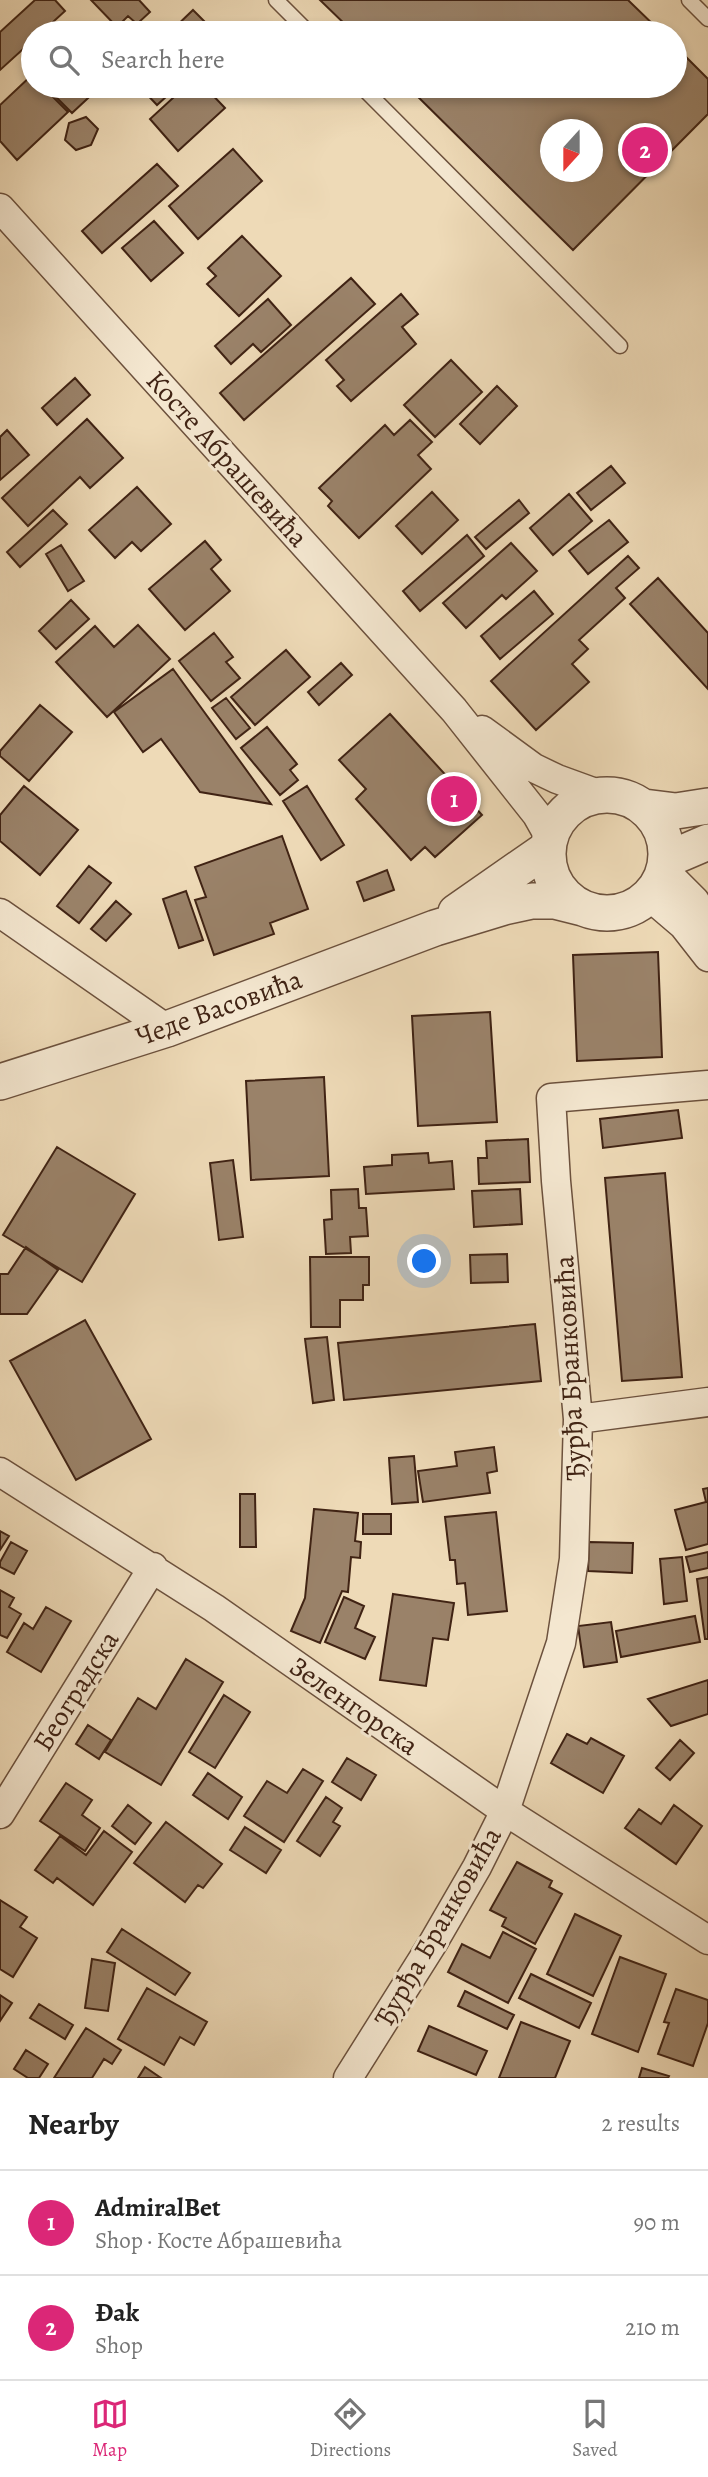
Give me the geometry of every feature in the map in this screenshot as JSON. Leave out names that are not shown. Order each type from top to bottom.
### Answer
[{"type":"street","name":"Косте Абрашевића","points":[[0,208],[454,709],[537,815],[549,843]]},
{"type":"street","name":"Косте Абрашевића","points":[[454,709],[534,768],[601,795]]},
{"type":"street","points":[[708,806],[676,811],[644,807],[616,795],[584,799],[569,808],[557,821],[549,843],[549,866],[556,884],[568,899],[583,908],[600,913],[618,912],[635,906],[660,875],[708,842]]},
{"type":"street","points":[[644,807],[662,831],[666,845],[660,875],[683,925],[708,957]]},
{"type":"street","name":"Чеде Васовића","points":[[435,928],[549,843]]},
{"type":"street","points":[[660,875],[695,901],[708,922]]},
{"type":"street","name":"Чеде Васовића","points":[[0,1082],[167,1029],[435,928],[532,901],[555,901],[583,908]]},
{"type":"street","points":[[0,913],[167,1029]]},
{"type":"street","name":"Ђурђа Бранковића","points":[[348,2078],[433,1943],[477,1867],[505,1811],[561,1643],[574,1559],[578,1419],[551,1098],[708,1085]]},
{"type":"street","points":[[578,1419],[708,1402]]},
{"type":"street","name":"Зеленгорска","points":[[0,1472],[153,1567],[505,1811],[708,1940]]},
{"type":"street","name":"Београдска","points":[[0,1814],[153,1567]]},
{"type":"lane","points":[[276,0],[297,21]]},
{"type":"lane","points":[[689,0],[708,19]]},
{"type":"lane","points":[[373,98],[620,346]]},
{"type":"building","points":[[35,0],[55,0],[65,11],[54,21],[21,21],[21,51],[0,70],[0,32]]},
{"type":"building","points":[[91,0],[139,0],[150,12],[140,21],[134,21],[128,16],[123,21],[111,21]]},
{"type":"building","points":[[320,0],[628,0],[650,21],[342,21]]},
{"type":"building","points":[[193,10],[204,21],[182,21]]},
{"type":"building","points":[[687,58],[708,79],[708,114],[573,250],[419,98],[687,98]]},
{"type":"building","points":[[21,85],[21,98],[54,98],[68,112],[17,160],[0,141],[0,105]]},
{"type":"building","points":[[57,98],[88,98],[72,113]]},
{"type":"building","points":[[150,98],[165,98],[157,105]]},
{"type":"building","points":[[173,98],[215,98],[225,108],[178,151],[150,119]]},
{"type":"building","points":[[86,117],[98,129],[91,145],[76,150],[65,140],[69,123]]},
{"type":"building","points":[[233,149],[262,181],[198,239],[169,206]]},
{"type":"building","points":[[157,164],[178,186],[102,253],[82,231]]},
{"type":"building","points":[[154,221],[183,253],[151,281],[122,248]]},
{"type":"building","points":[[242,236],[281,276],[239,316],[207,284],[216,276],[208,268]]},
{"type":"building","points":[[351,278],[375,304],[244,420],[220,393]]},
{"type":"building","points":[[401,294],[418,314],[402,327],[416,344],[351,401],[337,386],[344,380],[326,360]]},
{"type":"building","points":[[268,299],[291,325],[261,352],[253,344],[231,364],[215,346]]},
{"type":"building","points":[[451,360],[482,392],[435,437],[404,405]]},
{"type":"building","points":[[75,378],[90,395],[57,425],[42,408]]},
{"type":"building","points":[[497,386],[517,406],[480,444],[460,424]]},
{"type":"building","points":[[87,419],[123,458],[90,488],[80,477],[28,526],[2,498]]},
{"type":"building","points":[[410,420],[432,442],[418,455],[431,469],[359,538],[328,506],[332,501],[319,488],[385,425],[394,435]]},
{"type":"building","points":[[7,430],[29,455],[0,480],[0,437]]},
{"type":"building","points":[[611,466],[625,483],[591,510],[577,493]]},
{"type":"building","points":[[137,487],[171,524],[141,551],[132,542],[115,558],[89,530]]},
{"type":"building","points":[[432,492],[458,520],[422,554],[396,526]]},
{"type":"building","points":[[569,494],[592,521],[553,555],[530,528]]},
{"type":"building","points":[[519,500],[529,513],[486,549],[475,537]]},
{"type":"building","points":[[53,510],[67,524],[20,567],[7,552]]},
{"type":"building","points":[[609,520],[628,542],[588,574],[569,551]]},
{"type":"building","points":[[467,535],[484,556],[420,611],[403,591]]},
{"type":"building","points":[[205,541],[221,560],[211,569],[230,591],[185,630],[149,589]]},
{"type":"building","points":[[511,543],[537,571],[506,599],[502,595],[466,628],[443,603]]},
{"type":"building","points":[[61,545],[84,581],[68,591],[46,554]]},
{"type":"building","points":[[628,556],[639,568],[616,588],[625,598],[579,640],[588,649],[572,664],[589,682],[536,730],[491,681]]},
{"type":"building","points":[[658,578],[708,633],[708,689],[630,604]]},
{"type":"building","points":[[534,591],[553,614],[500,659],[481,636]]},
{"type":"building","points":[[71,600],[89,619],[56,649],[39,631]]},
{"type":"building","points":[[138,625],[170,659],[107,717],[56,662],[95,626],[114,647]]},
{"type":"building","points":[[214,633],[233,657],[226,662],[240,678],[211,701],[179,661]]},
{"type":"building","points":[[286,650],[310,677],[255,725],[231,697]]},
{"type":"building","points":[[341,663],[352,675],[319,705],[308,692]]},
{"type":"building","points":[[173,669],[271,804],[200,792],[161,739],[143,752],[114,712]]},
{"type":"building","points":[[226,698],[250,728],[236,739],[212,708]]},
{"type":"building","points":[[40,705],[72,732],[29,781],[0,756],[0,751]]},
{"type":"building","points":[[390,714],[482,815],[435,857],[425,847],[411,860],[356,799],[366,789],[339,760]]},
{"type":"building","points":[[267,727],[297,764],[290,770],[298,780],[280,795],[241,748]]},
{"type":"building","points":[[24,786],[78,830],[40,875],[0,841],[0,815]]},
{"type":"building","points":[[307,786],[344,845],[321,860],[283,801]]},
{"type":"building","points":[[282,836],[308,909],[270,923],[274,934],[214,955],[195,900],[206,897],[195,867]]},
{"type":"building","points":[[89,866],[111,883],[79,923],[57,906]]},
{"type":"building","points":[[387,870],[394,890],[364,901],[357,882]]},
{"type":"building","points":[[186,891],[203,940],[179,948],[163,899]]},
{"type":"building","points":[[116,901],[131,914],[106,941],[91,929]]},
{"type":"building","points":[[658,952],[662,1057],[577,1061],[573,955]]},
{"type":"building","points":[[490,1012],[497,1122],[418,1126],[412,1016]]},
{"type":"building","points":[[324,1077],[329,1176],[251,1180],[246,1081]]},
{"type":"building","points":[[678,1110],[682,1138],[603,1148],[600,1119]]},
{"type":"building","points":[[528,1139],[530,1182],[479,1184],[478,1158],[487,1158],[486,1141]]},
{"type":"building","points":[[57,1147],[135,1194],[82,1282],[3,1235]]},
{"type":"building","points":[[428,1153],[429,1163],[452,1161],[454,1189],[366,1194],[364,1167],[392,1165],[392,1155]]},
{"type":"building","points":[[233,1160],[243,1237],[219,1240],[210,1163]]},
{"type":"building","points":[[665,1173],[682,1377],[622,1381],[605,1178]]},
{"type":"building","points":[[358,1189],[359,1208],[366,1208],[368,1236],[350,1237],[351,1253],[326,1254],[324,1220],[332,1219],[331,1190]]},
{"type":"building","points":[[520,1189],[522,1224],[474,1227],[472,1191]]},
{"type":"building","points":[[26,1247],[58,1270],[27,1314],[0,1314],[0,1274],[8,1274]]},
{"type":"building","points":[[507,1254],[508,1282],[471,1283],[470,1255]]},
{"type":"building","points":[[310,1257],[369,1257],[369,1285],[363,1285],[363,1300],[340,1300],[340,1327],[311,1327]]},
{"type":"building","points":[[85,1320],[151,1439],[76,1480],[10,1361]]},
{"type":"building","points":[[535,1324],[541,1381],[344,1400],[338,1343]]},
{"type":"building","points":[[327,1337],[334,1400],[313,1403],[305,1339]]},
{"type":"building","points":[[494,1447],[497,1471],[487,1473],[490,1493],[423,1502],[418,1471],[457,1466],[455,1452]]},
{"type":"building","points":[[414,1456],[418,1502],[392,1504],[389,1458]]},
{"type":"building","points":[[708,1488],[708,1544],[686,1550],[675,1510],[706,1502],[703,1489]]},
{"type":"building","points":[[240,1494],[255,1494],[256,1547],[240,1547]]},
{"type":"building","points":[[314,1509],[358,1513],[355,1541],[361,1542],[360,1558],[351,1557],[348,1592],[342,1591],[320,1643],[291,1631],[305,1598]]},
{"type":"building","points":[[496,1512],[507,1611],[468,1615],[465,1583],[457,1584],[455,1560],[450,1560],[445,1517]]},
{"type":"building","points":[[363,1514],[391,1514],[391,1534],[363,1534]]},
{"type":"building","points":[[0,1531],[9,1536],[0,1550]]},
{"type":"building","points":[[11,1542],[27,1551],[14,1574],[0,1567]]},
{"type":"building","points":[[589,1542],[633,1543],[632,1573],[588,1571]]},
{"type":"building","points":[[708,1552],[708,1568],[690,1572],[686,1557]]},
{"type":"building","points":[[682,1557],[687,1601],[664,1604],[660,1559]]},
{"type":"building","points":[[708,1577],[708,1639],[705,1639],[697,1579]]},
{"type":"building","points":[[0,1590],[14,1598],[9,1607],[21,1614],[7,1638],[0,1635]]},
{"type":"building","points":[[393,1594],[454,1603],[448,1640],[433,1638],[426,1686],[380,1680]]},
{"type":"building","points":[[344,1597],[364,1606],[355,1628],[375,1637],[365,1659],[325,1642]]},
{"type":"building","points":[[46,1607],[71,1621],[41,1672],[7,1652],[24,1623],[33,1629]]},
{"type":"building","points":[[695,1616],[700,1642],[621,1657],[616,1631]]},
{"type":"building","points":[[611,1622],[617,1662],[584,1667],[578,1626]]},
{"type":"building","points":[[186,1659],[223,1682],[161,1785],[105,1752],[138,1698],[156,1709]]},
{"type":"building","points":[[708,1680],[708,1714],[671,1726],[648,1699]]},
{"type":"building","points":[[224,1695],[250,1712],[215,1768],[189,1752]]},
{"type":"building","points":[[88,1725],[111,1740],[99,1759],[76,1744]]},
{"type":"building","points":[[567,1734],[587,1744],[591,1738],[624,1756],[603,1793],[551,1763]]},
{"type":"building","points":[[680,1740],[694,1753],[670,1780],[656,1768]]},
{"type":"building","points":[[347,1758],[376,1775],[361,1800],[332,1782]]},
{"type":"building","points":[[303,1769],[323,1781],[284,1842],[244,1816],[267,1781],[287,1793]]},
{"type":"building","points":[[208,1773],[242,1797],[228,1819],[193,1795]]},
{"type":"building","points":[[66,1783],[92,1800],[82,1815],[100,1828],[85,1851],[40,1821]]},
{"type":"building","points":[[326,1797],[342,1808],[333,1822],[340,1826],[320,1856],[297,1841]]},
{"type":"building","points":[[128,1805],[151,1823],[135,1844],[112,1826]]},
{"type":"building","points":[[674,1805],[702,1826],[676,1864],[625,1828],[639,1809],[661,1824]]},
{"type":"building","points":[[166,1822],[222,1864],[203,1888],[198,1885],[185,1902],[134,1863]]},
{"type":"building","points":[[245,1827],[281,1850],[266,1873],[230,1850]]},
{"type":"building","points":[[104,1831],[132,1852],[93,1905],[57,1878],[53,1883],[35,1870],[60,1836],[86,1855]]},
{"type":"building","points":[[517,1862],[552,1881],[549,1887],[562,1894],[535,1944],[502,1926],[506,1918],[490,1910]]},
{"type":"building","points":[[0,1900],[27,1917],[20,1927],[37,1938],[13,1977],[0,1969]]},
{"type":"building","points":[[575,1914],[621,1936],[593,1996],[547,1974]]},
{"type":"building","points":[[122,1929],[190,1973],[175,1995],[107,1952]]},
{"type":"building","points":[[503,1932],[536,1949],[508,2003],[448,1972],[462,1944],[490,1958]]},
{"type":"building","points":[[620,1957],[666,1974],[638,2052],[592,2034]]},
{"type":"building","points":[[92,1959],[115,1963],[108,2011],[85,2008]]},
{"type":"building","points":[[531,1974],[591,2003],[579,2028],[519,1998]]},
{"type":"building","points":[[147,1988],[207,2022],[194,2045],[180,2037],[164,2065],[118,2039]]},
{"type":"building","points":[[676,1989],[708,2000],[708,2023],[693,2066],[658,2054],[669,2023],[664,2022]]},
{"type":"building","points":[[465,1991],[514,2015],[507,2029],[458,2006]]},
{"type":"building","points":[[0,1995],[12,2003],[0,2021]]},
{"type":"building","points":[[39,2004],[73,2025],[65,2039],[30,2018]]},
{"type":"building","points":[[521,2022],[570,2041],[555,2078],[499,2078]]},
{"type":"building","points":[[429,2026],[487,2051],[476,2075],[418,2051]]},
{"type":"building","points":[[86,2028],[121,2050],[112,2064],[104,2059],[92,2078],[54,2078]]},
{"type":"building","points":[[26,2050],[48,2064],[39,2078],[28,2078],[14,2069]]},
{"type":"building","points":[[145,2067],[161,2078],[138,2078]]},
{"type":"building","points":[[642,2068],[669,2076],[639,2078]]},
{"type":"place","name":"Đak","points":[[645,150]]},
{"type":"place","name":"AdmiralBet","points":[[454,799]]}]
